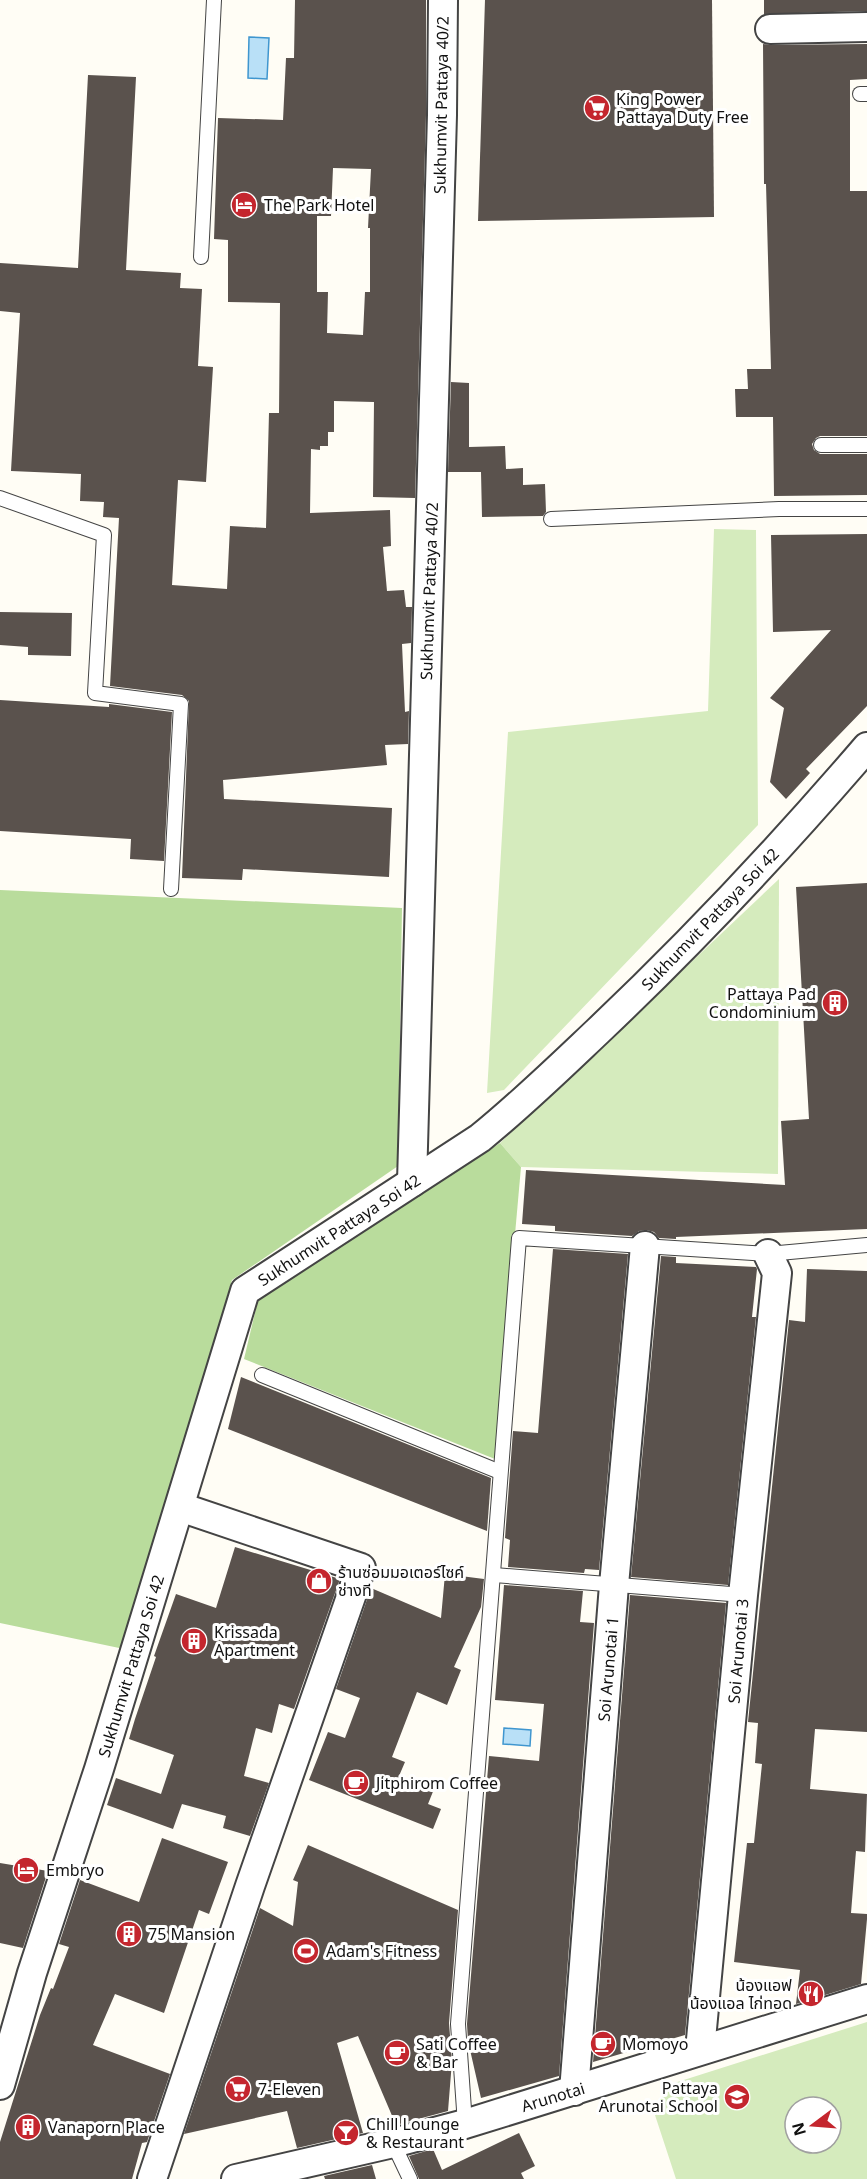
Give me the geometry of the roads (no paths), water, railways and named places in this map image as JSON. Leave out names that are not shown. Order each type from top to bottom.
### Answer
[{"type":"street","name":"Sukhumvit Pattaya 40/2","points":[[412,1182],[443,0]]},
{"type":"street","points":[[770,29],[867,27]]},
{"type":"street","name":"Sukhumvit Pattaya Soi 42","points":[[32,1973],[79,1831],[245,1291],[480,1137],[514,1111],[655,977],[791,835],[867,747]]},
{"type":"street","name":"Soi Arunotai 1","points":[[574,2091],[614,1585],[645,1246]]},
{"type":"street","name":"Soi Arunotai 3","points":[[700,2050],[743,1595],[777,1273],[768,1254]]},
{"type":"street","points":[[152,2179],[250,1886],[361,1568],[180,1507]]},
{"type":"street","points":[[0,2021],[32,1973]]},
{"type":"street","points":[[0,2085],[32,1973]]},
{"type":"street","name":"Arunotai","points":[[236,2179],[267,2176],[465,2124],[867,1999]]},
{"type":"lane","points":[[201,258],[214,0]]},
{"type":"lane","points":[[821,445],[867,445]]},
{"type":"lane","points":[[0,498],[104,535],[95,693],[181,704],[171,889]]},
{"type":"lane","points":[[551,519],[779,509],[867,509]]},
{"type":"lane","points":[[465,2124],[458,2024],[519,1238],[768,1254],[867,1245]]},
{"type":"lane","points":[[262,1375],[500,1472]]},
{"type":"lane","points":[[494,1575],[743,1595]]},
{"type":"lane","points":[[393,2143],[410,2179]]},
{"type":"water","points":[[249,37],[269,38],[267,79],[248,78]]},
{"type":"water","points":[[504,1728],[531,1730],[530,1746],[503,1744]]},
{"type":"place","name":"King Power Pattaya Duty Free","points":[[597,108]]},
{"type":"place","name":"The Park Hotel","points":[[244,205]]},
{"type":"place","name":"Pattaya Pad Condominium","points":[[835,1003]]},
{"type":"place","name":"ร้านซ่อมมอเตอร์ไซค์ ช่างที","points":[[319,1581]]},
{"type":"place","name":"Krissada Apartment","points":[[194,1641]]},
{"type":"place","name":"Jitphirom Coffee","points":[[356,1783]]},
{"type":"place","name":"Embryo","points":[[26,1870]]},
{"type":"place","name":"75 Mansion","points":[[129,1934]]},
{"type":"place","name":"Adam's Fitness","points":[[306,1951]]},
{"type":"place","name":"น้องแอฟ น้องแอล ไก่ทอด","points":[[811,1994]]},
{"type":"place","name":"Momoyo","points":[[603,2044]]},
{"type":"place","name":"Sati Coffee & Bar","points":[[397,2053]]},
{"type":"place","name":"7-Eleven","points":[[238,2089]]},
{"type":"place","name":"Pattaya Arunotai School","points":[[737,2097]]},
{"type":"place","name":"Vanaporn Place","points":[[28,2127]]},
{"type":"place","name":"Chill Lounge & Restaurant","points":[[346,2133]]}]
